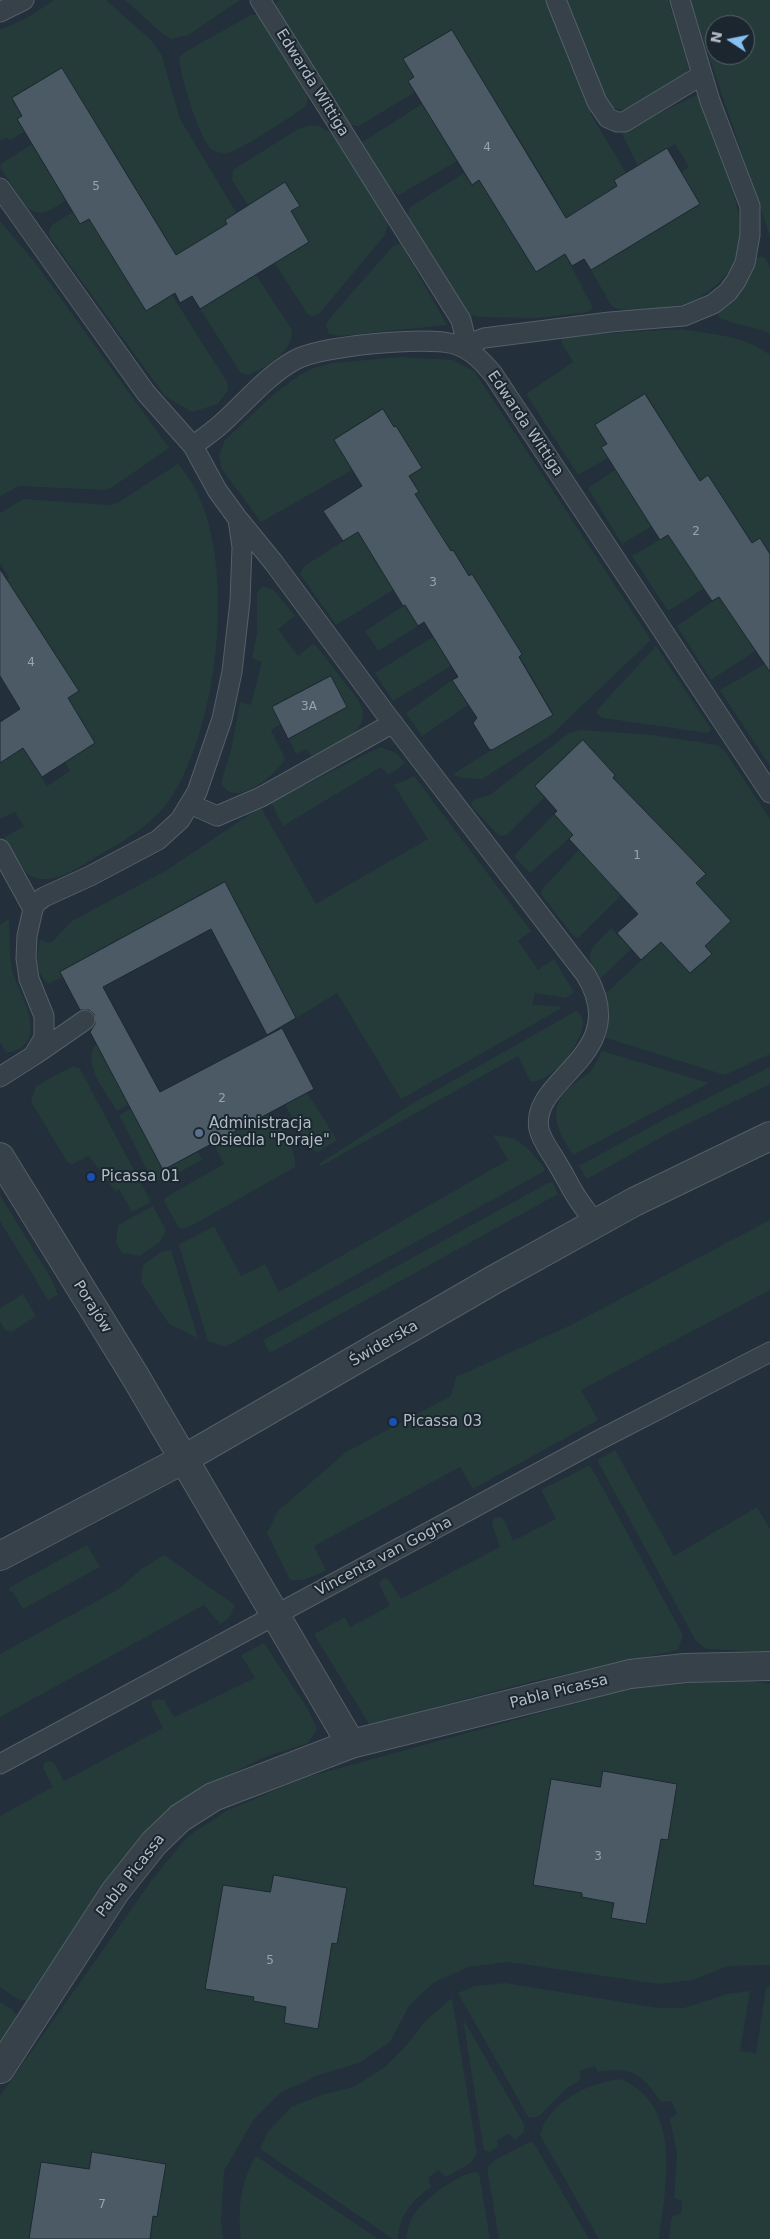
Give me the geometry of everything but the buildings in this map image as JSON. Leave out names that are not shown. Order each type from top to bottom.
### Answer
[{"type":"street","name":"Świderska","points":[[0,1556],[184,1459],[495,1279],[634,1202],[770,1136]]},
{"type":"street","name":"Porajów","points":[[0,1157],[184,1459]]},
{"type":"street","points":[[184,1459],[351,1744]]},
{"type":"street","name":"Pabla Picassa","points":[[0,2069],[115,1892],[154,1843],[174,1824],[213,1797],[351,1744],[630,1674],[685,1668],[770,1666]]},
{"type":"lane","points":[[0,12],[16,6],[24,0]]},
{"type":"lane","name":"Edwarda Wittiga","points":[[260,0],[460,320],[468,349],[493,374],[770,793]]},
{"type":"lane","points":[[556,0],[596,102],[608,118],[617,122],[624,122],[702,75]]},
{"type":"lane","points":[[193,446],[221,425],[276,373],[296,359],[314,352],[333,348],[433,342],[453,344],[468,349],[474,342],[484,338],[590,324],[684,316],[713,304],[728,292],[745,263],[750,235],[750,206],[710,102],[680,0]]},
{"type":"lane","points":[[0,188],[146,393],[193,446],[216,490],[274,562],[393,723],[581,968],[594,988],[598,1013],[592,1042],[550,1094],[539,1117],[539,1130],[576,1197],[596,1224]]},
{"type":"lane","points":[[33,1056],[44,1038],[45,1027],[44,1016],[28,979],[26,958],[27,936],[33,909],[44,897],[90,876],[158,840],[180,820],[190,804],[206,768],[222,719],[232,672],[240,601],[242,548],[238,519]]},
{"type":"lane","points":[[190,804],[218,816],[261,797],[393,723]]},
{"type":"lane","points":[[0,849],[33,909]]},
{"type":"lane","points":[[0,1077],[85,1020]]},
{"type":"lane","name":"Vincenta van Gogha","points":[[0,1764],[599,1440],[770,1352]]},
{"type":"green space","points":[[54,0],[106,0],[152,41],[162,56],[180,119],[236,212],[225,220],[227,224],[170,259],[168,241],[115,154],[22,116],[17,120],[24,132],[10,140],[7,138],[0,141],[0,30],[27,18]]},
{"type":"green space","points":[[125,0],[240,0],[188,35],[172,39],[164,35]]},
{"type":"green space","points":[[280,0],[546,0],[593,118],[626,173],[618,187],[561,221],[552,207],[558,203],[505,116],[496,122],[484,82],[452,30],[404,59],[414,77],[415,92],[359,126],[349,125],[275,8],[276,2]]},
{"type":"green space","points":[[566,0],[668,0],[688,62],[689,68],[685,75],[633,106],[625,109],[613,107],[603,97]]},
{"type":"green space","points":[[690,0],[770,0],[770,236],[712,65],[755,65],[755,15],[705,15],[705,44]]},
{"type":"green space","points":[[251,15],[258,15],[262,18],[307,92],[308,101],[300,110],[247,144],[231,152],[219,153],[211,149],[201,133],[187,92],[179,59],[181,55],[190,49]]},
{"type":"green space","points":[[699,94],[736,204],[740,221],[738,254],[730,269],[718,283],[700,297],[691,301],[659,310],[635,311],[615,308],[611,305],[591,270],[699,205],[681,172],[689,167],[675,144],[638,166],[622,134],[625,130]]},
{"type":"green space","points":[[422,104],[457,161],[399,195],[389,188],[361,143]]},
{"type":"green space","points":[[308,126],[319,126],[331,133],[386,217],[388,226],[384,236],[319,314],[313,316],[308,315],[275,263],[309,242],[291,211],[300,205],[285,182],[248,205],[232,180],[233,170],[298,129]]},
{"type":"green space","points":[[32,144],[66,200],[51,209],[41,212],[31,211],[26,207],[0,167],[2,163]]},
{"type":"green space","points":[[464,173],[471,185],[479,180],[536,272],[565,254],[593,308],[588,312],[538,318],[479,317],[470,315],[408,217],[409,208]]},
{"type":"green space","points":[[73,212],[89,219],[146,311],[172,295],[227,382],[228,390],[218,404],[192,412],[165,396],[49,236],[51,228],[56,222]]},
{"type":"green space","points":[[0,221],[33,260],[169,448],[111,488],[104,490],[19,486],[0,496]]},
{"type":"green space","points":[[401,244],[447,325],[340,336],[329,334],[326,325],[329,319],[393,246]]},
{"type":"green space","points":[[762,256],[766,259],[770,268],[770,334],[719,318],[718,312],[742,290],[755,258]]},
{"type":"green space","points":[[256,275],[292,330],[291,338],[283,352],[270,363],[248,375],[241,373],[200,309]]},
{"type":"green space","points":[[682,329],[716,334],[739,340],[770,355],[770,554],[760,538],[752,543],[708,475],[700,481],[646,394],[595,425],[607,444],[602,447],[608,458],[578,475],[526,394],[573,362],[562,344],[562,336]]},
{"type":"green space","points":[[401,357],[453,360],[474,371],[651,640],[550,736],[482,779],[461,778],[453,774],[552,712],[472,574],[469,576],[453,550],[451,551],[415,494],[419,491],[409,476],[421,468],[382,409],[334,440],[352,470],[261,522],[221,468],[219,456],[225,440],[275,393],[300,375],[313,368],[332,363]]},
{"type":"green space","points":[[178,464],[198,495],[211,535],[217,581],[218,630],[212,679],[202,725],[188,766],[170,799],[146,825],[71,871],[53,878],[35,878],[20,865],[4,838],[24,826],[15,812],[0,819],[0,763],[23,748],[47,786],[70,771],[65,762],[95,743],[68,698],[79,691],[7,580],[9,578],[0,563],[0,513],[24,499],[110,505],[117,503]]},
{"type":"green space","points":[[615,470],[623,482],[632,477],[660,521],[622,544],[588,488]]},
{"type":"green space","points":[[358,532],[393,590],[336,625],[300,574],[304,566]]},
{"type":"green space","points":[[668,535],[711,584],[668,611],[632,556]]},
{"type":"green space","points":[[264,586],[274,590],[295,616],[278,629],[298,656],[314,643],[359,701],[363,712],[362,721],[350,736],[331,747],[311,756],[307,749],[296,754],[289,739],[347,707],[331,676],[272,707],[281,724],[271,730],[285,759],[264,781],[245,791],[235,793],[227,790],[221,783],[232,746],[240,702],[251,705],[262,662],[252,658],[257,634],[257,592]]},
{"type":"green space","points":[[719,597],[763,646],[711,680],[677,626]]},
{"type":"green space","points":[[405,605],[418,626],[378,651],[365,631]]},
{"type":"green space","points":[[433,637],[451,666],[393,701],[375,673]]},
{"type":"green space","points":[[656,646],[711,729],[708,733],[603,718],[597,714],[597,710]]},
{"type":"green space","points":[[770,661],[770,766],[720,690]]},
{"type":"green space","points":[[452,680],[468,705],[422,736],[406,713]]},
{"type":"green space","points":[[581,730],[652,735],[717,745],[724,750],[770,819],[770,1054],[725,1075],[606,1038],[608,1028],[605,994],[661,942],[690,973],[712,954],[705,946],[696,883],[705,874],[613,778],[615,775],[583,741],[535,786],[545,797],[507,835],[499,836],[473,808],[471,803],[475,799],[490,795],[569,733]]},
{"type":"green space","points":[[380,747],[396,753],[405,763],[389,775],[381,767],[283,826],[271,802]]},
{"type":"green space","points":[[414,776],[531,931],[518,941],[538,970],[554,959],[574,992],[566,998],[535,993],[532,1005],[558,1006],[561,1007],[560,1009],[401,1099],[337,993],[296,1018],[225,882],[60,972],[63,977],[48,984],[41,974],[37,958],[40,940],[51,943],[72,921],[167,870],[259,808],[261,808],[316,904],[428,839],[394,785]]},
{"type":"green space","points":[[554,814],[573,835],[530,873],[514,856]]},
{"type":"green space","points":[[579,850],[633,884],[578,938],[574,937],[541,894],[543,888]]},
{"type":"green space","points":[[9,919],[12,969],[27,1010],[31,1031],[28,1041],[21,1048],[7,1053],[0,1042],[0,925]]},
{"type":"green space","points":[[611,928],[631,949],[600,979],[591,962],[591,951]]},
{"type":"green space","points":[[576,1011],[582,1018],[582,1028],[578,1041],[570,1054],[549,1075],[538,1081],[530,1081],[518,1056],[321,1166],[319,1164],[410,1105]]},
{"type":"green space","points":[[96,1044],[129,1104],[117,1111],[93,1069],[91,1060]]},
{"type":"green space","points":[[602,1051],[709,1083],[573,1155],[559,1129],[556,1112],[558,1103],[571,1086],[590,1072]]},
{"type":"green space","points":[[73,1066],[80,1069],[151,1202],[132,1212],[119,1189],[115,1191],[89,1156],[72,1164],[68,1163],[31,1102],[36,1086]]},
{"type":"green space","points":[[770,1067],[770,1084],[667,1134],[587,1179],[579,1166],[663,1120]]},
{"type":"green space","points":[[307,1093],[337,1140],[318,1152],[310,1149],[285,1105]]},
{"type":"green space","points":[[132,1108],[163,1170],[198,1152],[202,1160],[163,1181],[151,1178],[119,1115]]},
{"type":"green space","points":[[271,1113],[291,1147],[295,1167],[191,1226],[183,1229],[179,1228],[164,1201],[166,1197],[224,1164],[213,1143]]},
{"type":"green space","points":[[493,1135],[511,1138],[524,1145],[545,1169],[543,1172],[225,1347],[208,1341],[179,1246],[180,1244],[214,1226],[241,1276],[265,1264],[279,1292],[508,1160]]},
{"type":"green space","points":[[548,1183],[553,1183],[558,1194],[270,1353],[263,1340]]},
{"type":"green space","points":[[0,1195],[52,1280],[58,1295],[48,1300],[0,1221]]},
{"type":"green space","points":[[153,1206],[166,1230],[160,1242],[140,1256],[122,1253],[116,1242],[118,1225]]},
{"type":"green space","points":[[770,1220],[770,1290],[581,1390],[598,1420],[473,1489],[460,1467],[314,1546],[326,1571],[303,1580],[290,1580],[267,1533],[278,1511],[346,1452],[451,1396],[456,1377],[571,1325]]},
{"type":"green space","points":[[171,1250],[198,1338],[169,1324],[141,1282],[143,1265],[161,1252]]},
{"type":"green space","points":[[23,1294],[36,1316],[12,1332],[5,1330],[0,1322],[0,1308]]},
{"type":"green space","points":[[615,1450],[674,1556],[757,1507],[770,1529],[770,1652],[706,1649],[696,1641],[597,1460]]},
{"type":"green space","points":[[590,1465],[683,1635],[678,1650],[534,1681],[369,1724],[314,1634],[345,1617],[350,1627],[390,1606],[379,1583],[383,1579],[388,1579],[401,1599],[500,1547],[492,1524],[494,1518],[501,1517],[504,1520],[513,1541],[556,1519],[541,1490]]},
{"type":"green space","points":[[87,1545],[100,1567],[23,1609],[13,1592],[8,1591],[10,1587]]},
{"type":"green space","points":[[164,1555],[235,1605],[228,1619],[220,1624],[204,1605],[0,1717],[0,1654],[119,1589],[141,1569]]},
{"type":"green space","points":[[264,1643],[309,1711],[317,1730],[308,1743],[265,1757],[198,1790],[30,2000],[18,1999],[0,1987],[0,1816],[53,1787],[43,1768],[44,1763],[50,1761],[54,1763],[64,1781],[163,1728],[152,1706],[152,1701],[157,1699],[164,1700],[174,1717],[255,1678],[241,1655]]},
{"type":"green space","points":[[729,1678],[770,1684],[770,1965],[728,1966],[693,1980],[659,1984],[508,1962],[468,1967],[433,1983],[409,2006],[390,2042],[359,2063],[319,2075],[280,2093],[254,2119],[224,2171],[221,2220],[223,2239],[0,2239],[0,2096],[152,1880],[187,1837],[228,1810],[307,1777],[650,1683]]},
{"type":"green space","points":[[505,1983],[659,2008],[684,2008],[727,1994],[750,1991],[740,2051],[756,2053],[766,1988],[770,1986],[770,2239],[669,2239],[672,2216],[681,2214],[682,2201],[674,2198],[677,2154],[670,2119],[677,2113],[671,2101],[661,2102],[648,2085],[636,2075],[621,2071],[598,2072],[595,2066],[580,2071],[580,2080],[567,2088],[539,2116],[529,2118],[458,1993],[474,1986]]},
{"type":"green space","points":[[452,1998],[477,2154],[471,2163],[446,2177],[438,2170],[428,2178],[431,2187],[412,2203],[401,2223],[398,2239],[393,2239],[260,2149],[268,2132],[291,2107],[322,2095],[353,2087],[384,2068],[405,2047],[426,2020]]},
{"type":"green space","points":[[0,2002],[12,2009],[18,2018],[0,2045]]},
{"type":"green space","points":[[463,2019],[525,2126],[523,2133],[515,2140],[509,2134],[497,2140],[498,2147],[490,2152],[484,2150]]},
{"type":"green space","points":[[621,2079],[641,2091],[654,2108],[662,2128],[666,2149],[666,2172],[659,2239],[599,2239],[540,2135],[552,2113],[572,2096],[596,2084]]},
{"type":"green space","points":[[530,2142],[534,2143],[589,2239],[499,2239],[487,2167],[495,2160]]},
{"type":"green space","points":[[256,2156],[378,2239],[241,2239],[241,2196],[247,2175]]},
{"type":"green space","points":[[474,2172],[479,2173],[490,2239],[406,2239],[408,2227],[412,2219],[424,2203],[449,2183]]},
{"type":"place","name":"Administracja Osiedla \"Poraje\"","points":[[199,1133]]},
{"type":"place","name":"Picassa 01","points":[[91,1177]]},
{"type":"place","name":"Picassa 03","points":[[393,1422]]}]
